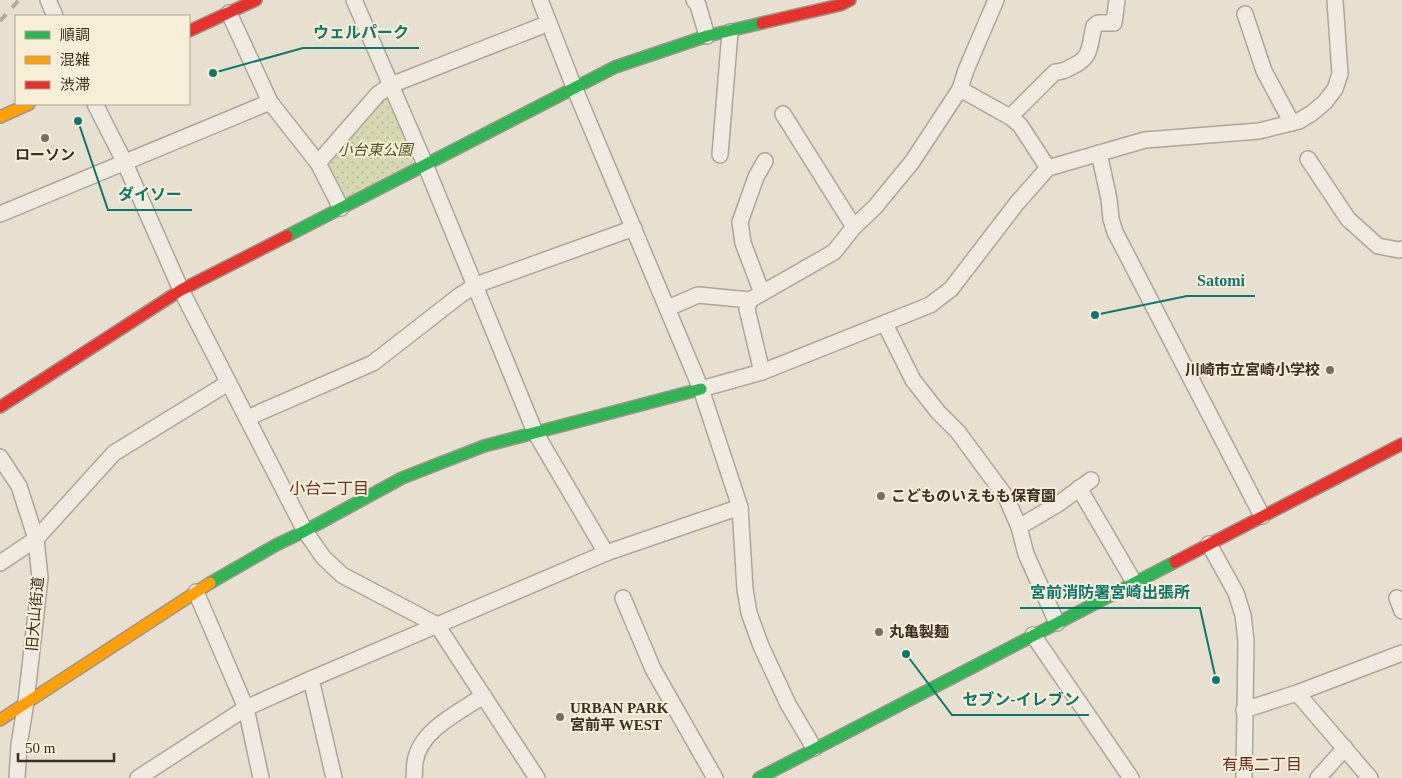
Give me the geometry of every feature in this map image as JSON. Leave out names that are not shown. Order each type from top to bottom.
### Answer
[{"type":"street","points":[[49,0],[55,15]]},
{"type":"street","points":[[190,31],[256,0]]},
{"type":"street","points":[[354,0],[426,164],[535,432],[606,553]]},
{"type":"street","points":[[540,0],[574,87],[701,389],[740,506],[745,589],[749,613],[761,646],[788,704],[814,748]]},
{"type":"street","points":[[694,0],[698,5],[708,36]]},
{"type":"street","points":[[0,407],[181,290],[615,67],[708,36],[840,6],[850,0]]},
{"type":"street","points":[[762,372],[747,309],[756,297],[834,252],[854,227],[875,207],[912,162],[960,89],[966,70],[996,0]]},
{"type":"street","points":[[1010,117],[1055,72],[1062,72],[1082,63],[1086,58],[1094,26],[1098,23],[1114,23],[1117,0]]},
{"type":"street","points":[[0,720],[217,578],[402,478],[484,446],[762,372],[930,305],[951,289],[1017,203],[1048,168],[1145,140],[1259,131],[1292,123],[1312,113],[1325,102],[1335,89],[1340,74],[1335,0]]},
{"type":"street","points":[[229,13],[270,102],[318,163],[341,208]]},
{"type":"street","points":[[1245,14],[1264,71],[1292,123]]},
{"type":"street","points":[[318,163],[378,94],[391,85],[549,23]]},
{"type":"street","points":[[720,155],[730,32]]},
{"type":"street","points":[[960,89],[1010,117],[1020,125],[1048,168]]},
{"type":"street","points":[[0,214],[270,102]]},
{"type":"street","points":[[0,118],[27,105]]},
{"type":"street","points":[[96,105],[124,161],[181,290],[305,531],[323,557],[342,575],[437,625],[537,778]]},
{"type":"street","points":[[783,114],[854,227]]},
{"type":"street","points":[[1098,153],[1115,232],[1262,516]]},
{"type":"street","points":[[1308,159],[1348,219],[1378,246],[1402,249]]},
{"type":"street","points":[[756,297],[740,222],[756,177],[765,161]]},
{"type":"street","points":[[247,418],[373,363],[476,285],[634,228]]},
{"type":"street","points":[[668,308],[698,295],[756,297]]},
{"type":"street","points":[[884,324],[913,380],[938,412],[958,432],[1006,497],[1020,526],[1026,554],[1056,623]]},
{"type":"street","points":[[0,563],[36,539],[114,454],[228,383]]},
{"type":"street","points":[[764,777],[814,748],[1402,444]]},
{"type":"street","name":"旧大山街道","points":[[0,457],[19,486],[36,539],[40,578],[26,702],[19,745],[17,778]]},
{"type":"street","points":[[1020,526],[1058,504],[1085,484],[1134,582]]},
{"type":"street","points":[[138,778],[246,708],[606,553],[740,506]]},
{"type":"street","points":[[1209,544],[1236,593],[1243,615],[1246,641],[1244,778]]},
{"type":"street","points":[[196,592],[246,708],[262,778]]},
{"type":"street","points":[[622,598],[653,669],[715,778]]},
{"type":"street","points":[[1033,634],[1131,778]]},
{"type":"street","points":[[1244,710],[1297,693],[1402,653]]},
{"type":"street","points":[[311,679],[334,778]]},
{"type":"street","points":[[1297,693],[1370,778]]},
{"type":"street","points":[[414,778],[415,762],[421,745],[425,740],[434,730],[483,696]]},
{"type":"street","points":[[1318,778],[1345,748]]},
{"type":"green space","name":"小台東公園","points":[[379,97],[387,97],[414,157],[411,167],[349,198],[340,194],[325,167],[329,155]]},
{"type":"railway","points":[[0,21],[19,0]]},
{"type":"traffic: fast","points":[[287,236],[615,67],[707,36],[762,23]]},
{"type":"traffic: fast","points":[[210,583],[276,545],[402,478],[484,446],[701,389]]},
{"type":"traffic: fast","points":[[759,778],[1175,562]]},
{"type":"traffic: slow","points":[[0,117],[27,105]]},
{"type":"traffic: slow","points":[[0,720],[210,583]]},
{"type":"traffic: jam","points":[[190,31],[256,0]]},
{"type":"traffic: jam","points":[[762,23],[840,5],[850,0]]},
{"type":"traffic: jam","points":[[0,407],[181,290],[287,236]]},
{"type":"traffic: jam","points":[[1175,562],[1402,444]]},
{"type":"place","name":"ウェルパーク","points":[[213,73]]},
{"type":"place","name":"ダイソー","points":[[78,121]]},
{"type":"place","name":"ローソン","points":[[45,138]]},
{"type":"place","name":"Satomi","points":[[1095,315]]},
{"type":"place","name":"川崎市立宮崎小学校","points":[[1330,370]]},
{"type":"place","name":"こどものいえもも保育園","points":[[881,496]]},
{"type":"place","name":"丸亀製麺","points":[[879,632]]},
{"type":"place","name":"セブン-イレブン","points":[[906,654]]},
{"type":"place","name":"宮前消防署宮崎出張所","points":[[1216,680]]},
{"type":"place","name":"URBAN PARK 宮前平 WEST","points":[[560,717]]},
{"type":"district","name":"小台二丁目","points":[[329,488]]},
{"type":"district","name":"有馬二丁目","points":[[1262,764]]}]
